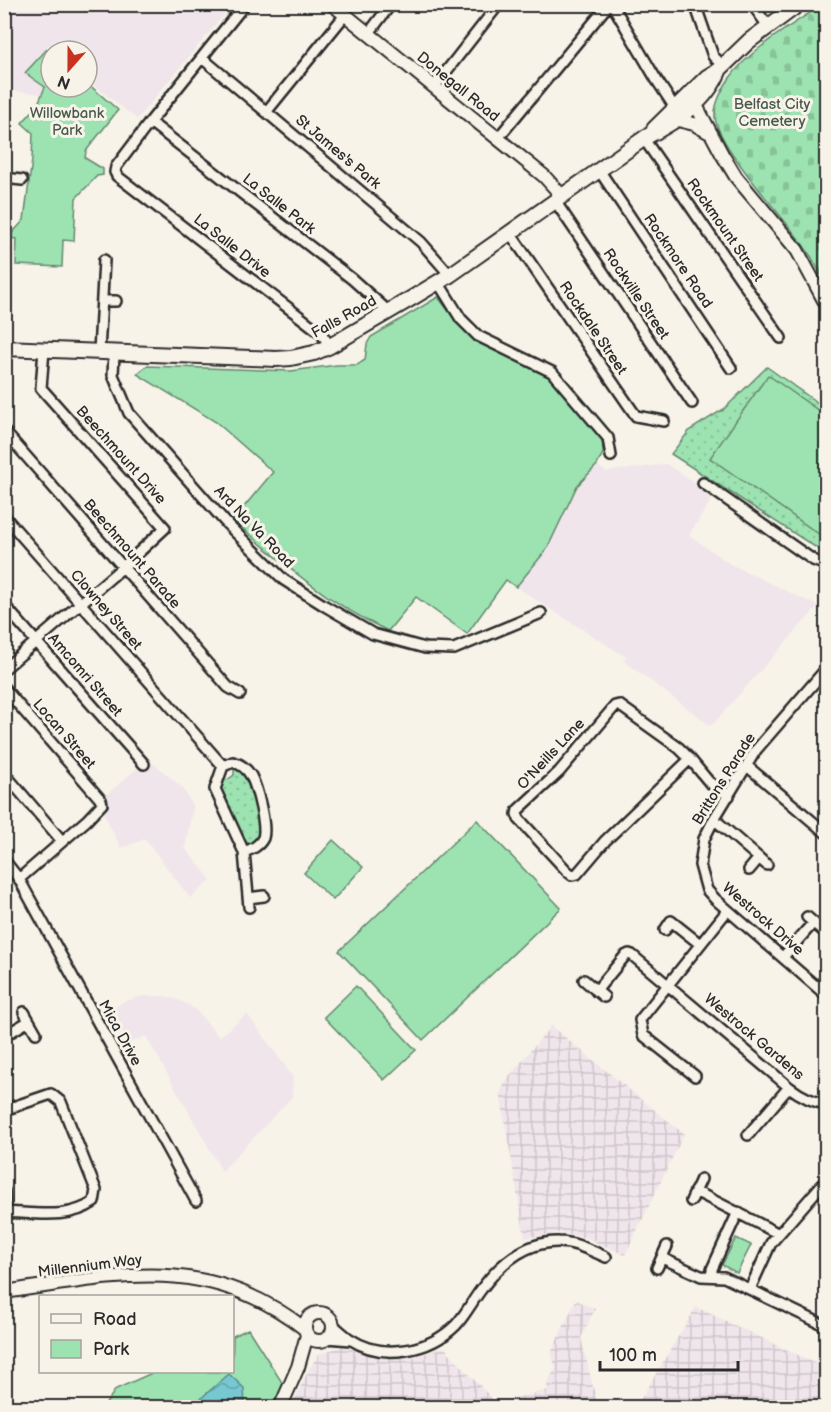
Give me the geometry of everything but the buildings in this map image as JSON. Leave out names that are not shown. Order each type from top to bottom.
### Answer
[{"type":"main road","name":"Falls Road","points":[[4,348],[291,358],[314,353],[330,346],[444,278],[645,138],[692,101],[707,77],[722,68],[768,26],[799,4]]},
{"type":"street","points":[[150,122],[245,4]]},
{"type":"street","name":"Donegall Road","points":[[332,4],[544,176],[559,199]]},
{"type":"street","points":[[369,33],[391,4]]},
{"type":"street","points":[[434,87],[499,4]]},
{"type":"street","points":[[498,138],[611,4],[676,114],[711,134]]},
{"type":"street","points":[[695,4],[713,56],[722,68]]},
{"type":"street","points":[[752,4],[768,26]]},
{"type":"street","points":[[267,111],[345,15]]},
{"type":"street","name":"St James's Park","points":[[202,58],[422,242],[444,278],[461,319],[478,336],[552,372],[608,438],[611,456]]},
{"type":"street","points":[[692,101],[736,177],[797,250],[826,304]]},
{"type":"street","name":"La Salle Drive","points":[[150,122],[116,167],[117,176],[321,333],[330,346]]},
{"type":"street","name":"La Salle Park","points":[[150,122],[352,279],[388,311]]},
{"type":"street","name":"Rockmount Street","points":[[645,138],[781,338]]},
{"type":"street","name":"Rockmore Road","points":[[599,170],[731,368]]},
{"type":"street","points":[[4,178],[22,180]]},
{"type":"street","name":"Rockville Street","points":[[559,199],[692,403]]},
{"type":"street","name":"Rockdale Street","points":[[510,233],[636,416],[664,421]]},
{"type":"street","points":[[99,352],[104,260]]},
{"type":"street","points":[[102,301],[116,301]]},
{"type":"street","name":"Beechmount Drive","points":[[44,350],[41,388],[165,528],[123,567]]},
{"type":"street","name":"Ard Na Va Road","points":[[114,353],[113,375],[129,413],[227,524],[284,580],[325,606],[373,634],[425,648],[454,649],[542,613]]},
{"type":"street","name":"Beechmount Parade","points":[[4,431],[228,687],[240,694]]},
{"type":"street","points":[[703,483],[813,560],[826,565]]},
{"type":"street","name":"Clowney Street","points":[[4,516],[223,766]]},
{"type":"street","points":[[4,669],[123,567]]},
{"type":"street","name":"Amcomri Street","points":[[4,605],[144,764]]},
{"type":"street","name":"Brittons Parade","points":[[700,855],[704,838],[714,819],[756,750],[825,672]]},
{"type":"street","name":"Locan Street","points":[[4,688],[101,800],[100,808],[62,841]]},
{"type":"street","name":"O'Neills Lane","points":[[690,759],[605,841],[577,874],[572,875],[567,871],[517,814],[518,810],[559,772],[615,706],[623,706],[690,759],[709,782],[729,796]]},
{"type":"street","points":[[244,852],[257,846],[264,835],[264,823],[252,777],[244,766],[233,762],[223,766],[215,789],[244,852],[248,903],[264,896]]},
{"type":"street","points":[[747,766],[826,833]]},
{"type":"street","points":[[4,773],[62,841],[19,879]]},
{"type":"street","points":[[714,819],[767,865]]},
{"type":"street","name":"Westrock Drive","points":[[700,855],[707,890],[727,911],[826,995]]},
{"type":"street","points":[[749,870],[759,858]]},
{"type":"street","name":"Mica Drive","points":[[4,860],[19,879],[196,1201]]},
{"type":"street","points":[[695,1076],[643,1035],[640,1020],[727,911]]},
{"type":"street","points":[[783,957],[810,920],[822,930]]},
{"type":"street","points":[[665,930],[671,921],[700,944]]},
{"type":"street","name":"Westrock Gardens","points":[[584,980],[600,994],[628,954],[668,984],[802,1097],[816,1103],[826,1104]]},
{"type":"street","points":[[818,988],[826,978]]},
{"type":"street","points":[[4,1035],[27,1016],[36,1033]]},
{"type":"street","points":[[748,1134],[789,1087]]},
{"type":"street","points":[[4,1110],[51,1094],[61,1102],[96,1190],[94,1202],[84,1209],[62,1214],[5,1212],[4,1191]]},
{"type":"street","points":[[691,1201],[701,1179]]},
{"type":"street","points":[[750,1289],[771,1243],[826,1180]]},
{"type":"street","points":[[695,1191],[779,1234]]},
{"type":"street","points":[[712,1276],[712,1269],[738,1212]]},
{"type":"street","points":[[351,1340],[314,1335],[305,1322],[311,1315],[320,1312],[326,1314],[333,1324],[351,1340],[366,1347],[400,1351],[423,1346],[440,1338],[457,1324],[495,1272],[512,1257],[541,1244],[559,1242],[577,1245],[606,1257]]},
{"type":"street","points":[[657,1268],[667,1246]]},
{"type":"street","points":[[662,1258],[701,1276],[718,1276],[730,1280],[826,1326]]},
{"type":"street","name":"Millennium Way","points":[[4,1292],[112,1276],[152,1274],[189,1276],[245,1293],[281,1310],[314,1335]]},
{"type":"street","name":"Millennium Way","points":[[281,1310],[311,1315]]},
{"type":"street","points":[[314,1335],[332,1331],[333,1324]]},
{"type":"street","points":[[280,1407],[314,1335]]},
{"type":"shaded area","points":[[5,5],[232,5],[137,119],[99,89],[99,39],[39,39],[39,94],[5,90]]},
{"type":"shaded area","points":[[666,464],[707,490],[710,502],[689,535],[730,564],[818,606],[711,726],[624,661],[626,657],[516,587],[547,549],[577,486],[597,465],[606,472]]},
{"type":"shaded area","points":[[148,759],[183,788],[193,808],[185,848],[211,880],[190,898],[145,839],[121,848],[104,814],[109,805],[106,795]]},
{"type":"shaded area","points":[[141,996],[164,996],[179,1000],[195,1009],[219,1037],[247,1014],[293,1077],[292,1097],[222,1171],[146,1036],[125,1045],[108,1012],[123,1002]]},
{"type":"shaded area","points":[[551,1026],[684,1134],[625,1255],[587,1238],[559,1233],[525,1238],[500,1093],[507,1079]]},
{"type":"shaded area","points":[[576,1300],[595,1309],[581,1338],[598,1407],[291,1407],[309,1369],[319,1354],[343,1346],[374,1357],[415,1357],[444,1347],[496,1403],[548,1390],[547,1383],[556,1368],[551,1353]]},
{"type":"shaded area","points":[[696,1307],[826,1368],[826,1407],[636,1407]]},
{"type":"green space","name":"Belfast City Cemetery","points":[[822,5],[826,5],[826,285],[805,247],[752,181],[727,145],[715,117],[721,92],[738,68],[772,38]]},
{"type":"green space","name":"Willowbank Park","points":[[39,58],[39,83],[25,73]]},
{"type":"green space","name":"Willowbank Park","points":[[99,93],[118,110],[86,151],[85,158],[103,169],[103,175],[97,176],[76,198],[74,241],[63,240],[62,267],[16,265],[17,239],[8,238],[24,220],[33,133],[22,123],[37,106],[40,99],[99,99]]},
{"type":"green space","points":[[438,297],[470,335],[488,347],[555,380],[602,437],[603,453],[597,465],[577,486],[547,549],[516,587],[506,580],[467,634],[416,597],[388,631],[326,595],[288,566],[233,520],[273,472],[216,422],[137,374],[147,366],[291,371],[337,365],[357,365],[365,360],[367,344],[371,337]]},
{"type":"green space","points":[[767,367],[826,409],[826,554],[671,454],[690,430],[724,409]]},
{"type":"green space","points":[[768,375],[826,416],[826,539],[710,458]]},
{"type":"green space","points":[[234,767],[248,781],[258,808],[258,833],[254,841],[245,844],[219,787],[221,778],[227,780],[234,775]]},
{"type":"green space","points":[[477,820],[561,908],[423,1040],[339,951]]},
{"type":"green space","points":[[333,840],[363,867],[333,900],[304,873]]},
{"type":"green space","points":[[356,986],[416,1050],[384,1080],[324,1017]]},
{"type":"green space","points":[[736,1238],[751,1245],[737,1273],[722,1265]]},
{"type":"green space","points":[[248,1329],[283,1384],[273,1407],[103,1408],[116,1389],[152,1373],[234,1373],[234,1336]]},
{"type":"water","points":[[229,1374],[244,1388],[245,1407],[191,1407]]}]
